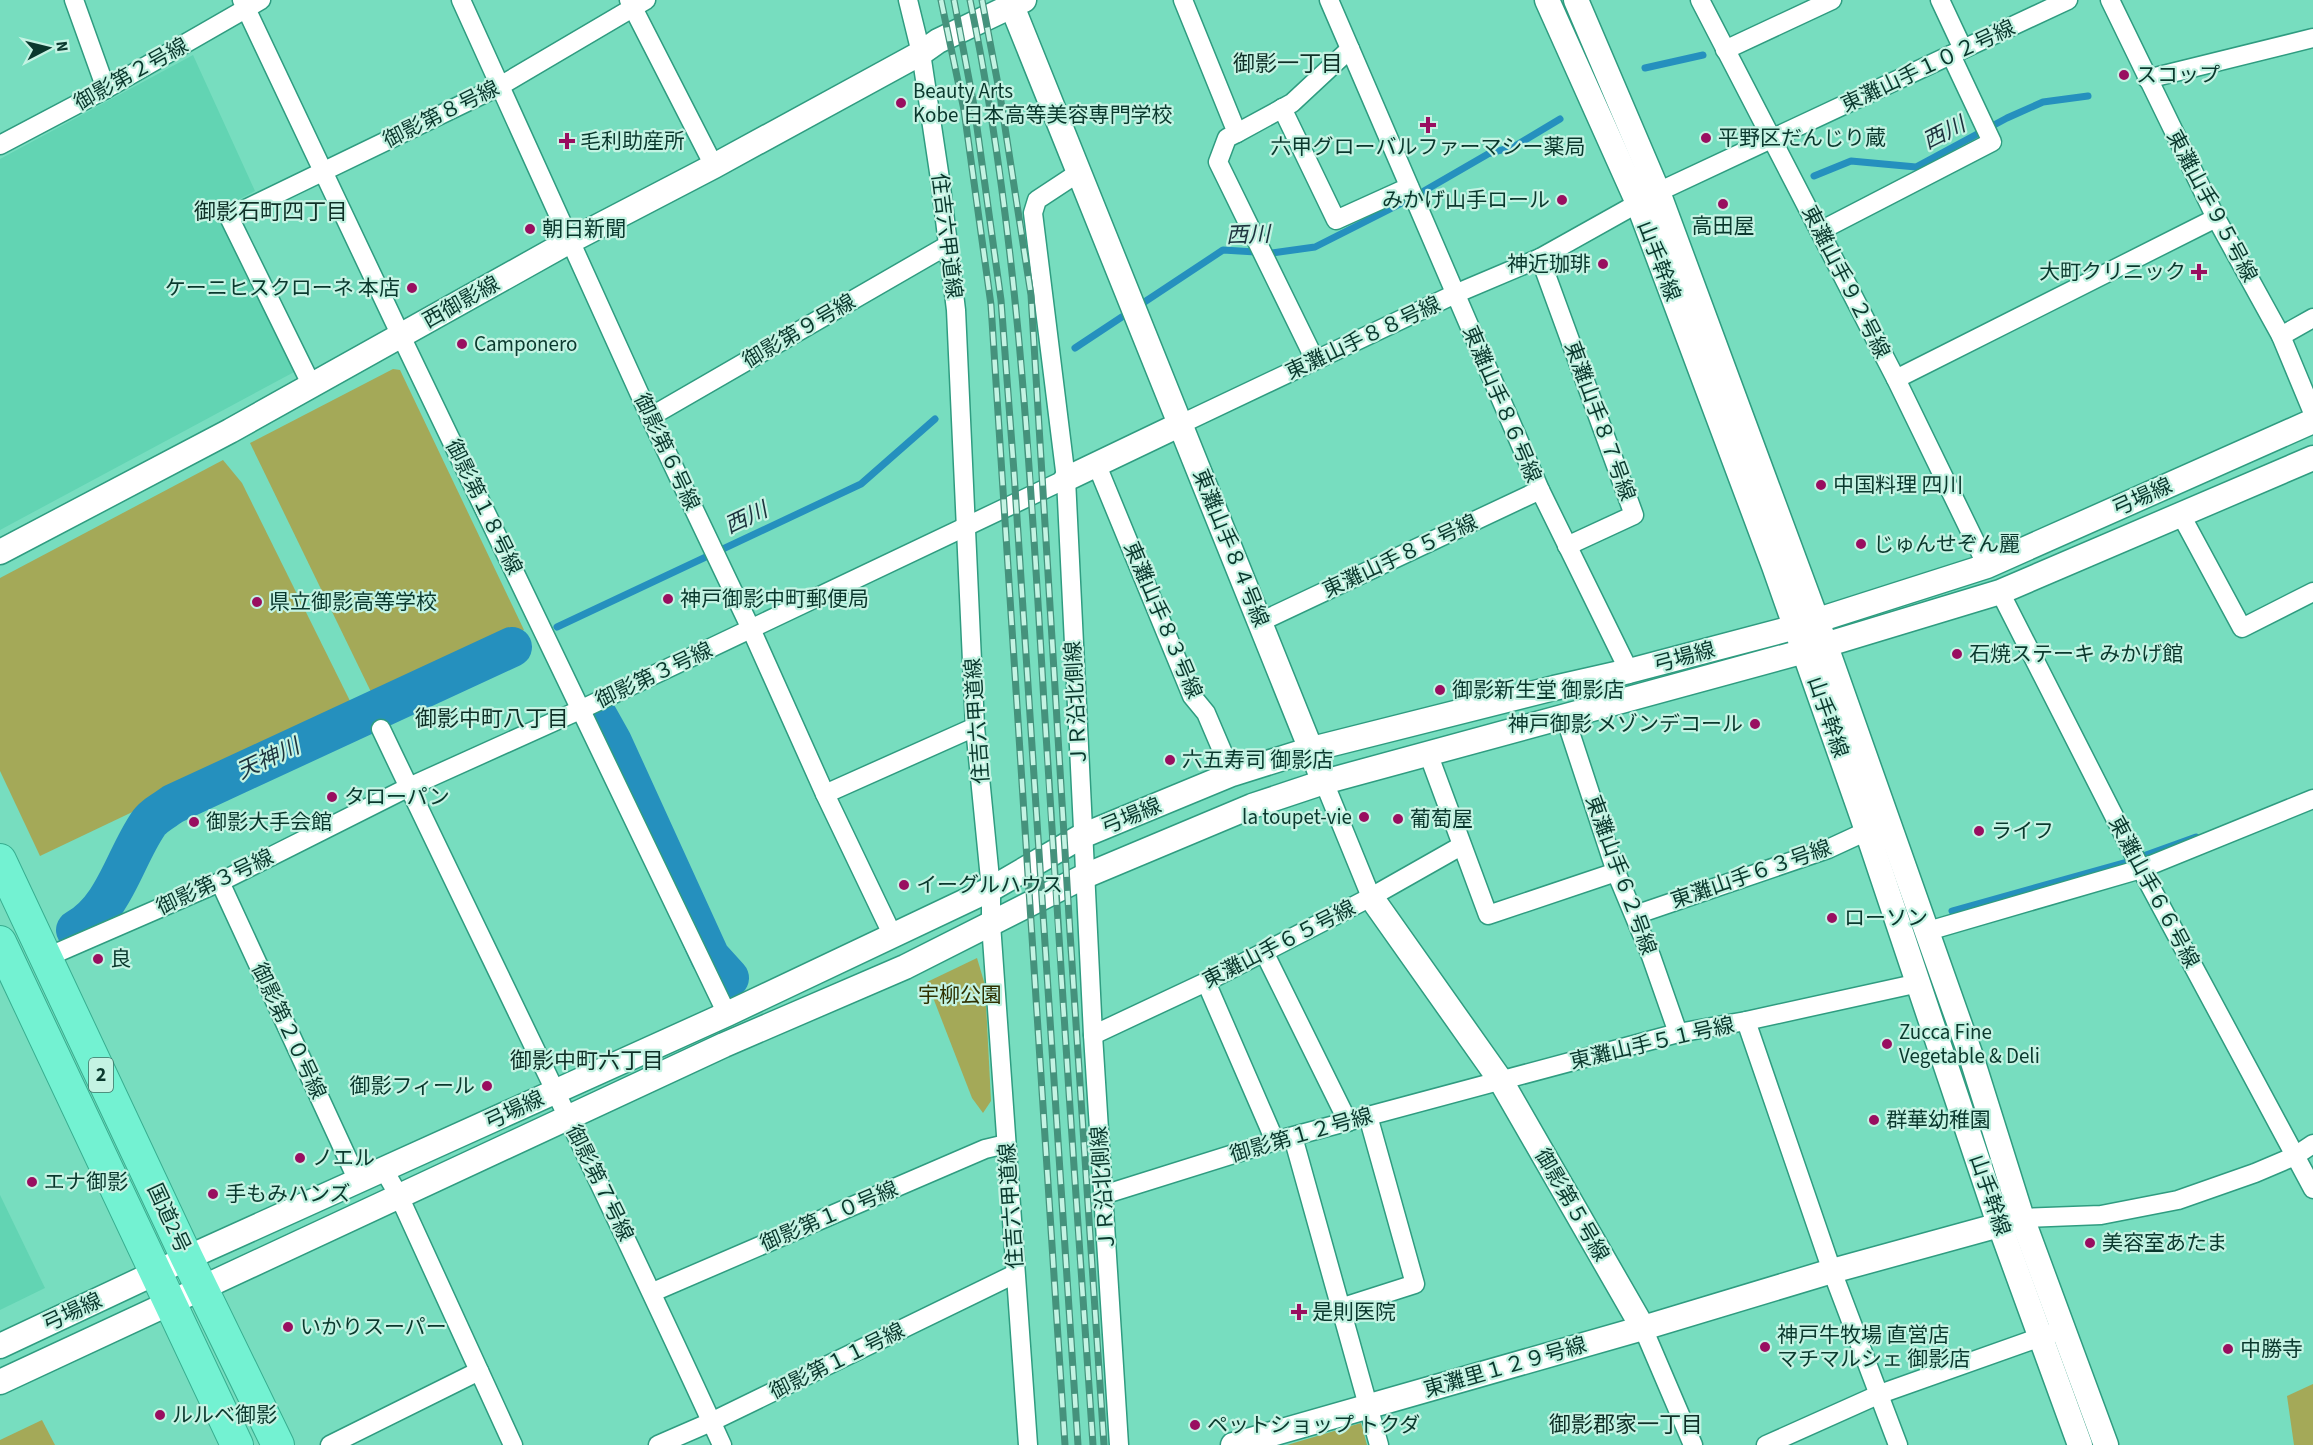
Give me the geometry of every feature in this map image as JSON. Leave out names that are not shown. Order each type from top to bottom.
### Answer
[{"type":"highway","name":"国道2号","points":[[0,860],[187,1258],[278,1445]]},
{"type":"highway","name":"国道2号","points":[[0,942],[8,979],[157,1272],[237,1445]]},
{"type":"street","points":[[74,0],[106,89]]},
{"type":"street","name":"御影第６号線","points":[[461,0],[650,417],[892,934]]},
{"type":"street","name":"住吉六甲道線","points":[[908,0],[921,52],[956,310],[968,525],[975,727],[991,889],[991,924],[1028,1445]]},
{"type":"street","points":[[1183,0],[1237,133]]},
{"type":"street","name":"東灘山手８６号線","points":[[1329,0],[1540,490],[1629,671]]},
{"type":"street","name":"山手幹線","points":[[1547,0],[1598,114],[1648,198]]},
{"type":"street","name":"山手幹線","points":[[1576,0],[1619,101],[1648,198],[1815,648],[1928,931],[1972,1059],[2011,1222]]},
{"type":"street","name":"東灘山手９２号線","points":[[1700,0],[1896,379],[1987,566]]},
{"type":"street","points":[[1725,50],[1832,0]]},
{"type":"street","points":[[1820,231],[1992,142],[1957,52],[1940,0]]},
{"type":"street","name":"東灘山手１０２号線","points":[[1648,198],[2068,0]]},
{"type":"street","name":"東灘山手９５号線","points":[[2110,0],[2216,218],[2282,336],[2313,412]]},
{"type":"street","points":[[636,2],[714,166]]},
{"type":"street","name":"御影第８号線","points":[[312,386],[229,217],[500,86],[636,2]]},
{"type":"street","points":[[1015,2],[1078,173]]},
{"type":"street","name":"西御影線","points":[[0,552],[312,386],[570,241],[714,166],[938,41],[1015,2]]},
{"type":"street","name":"御影第２号線","points":[[0,145],[106,89],[250,3]]},
{"type":"street","name":"御影第１８号線","points":[[250,3],[322,172],[728,1014]]},
{"type":"street","points":[[2147,79],[2313,38]]},
{"type":"street","points":[[1315,360],[1218,162],[1227,138],[1292,103],[1350,49]]},
{"type":"street","points":[[1282,108],[1336,220],[1409,187]]},
{"type":"street","name":"東灘山手８４号線","points":[[1078,173],[1134,306],[1324,782]]},
{"type":"street","name":"ＪＲ沿北側線","points":[[1078,173],[1037,200],[1033,213],[1066,479],[1082,836],[1119,1445]]},
{"type":"street","name":"東灘山手８８号線","points":[[1066,479],[1455,294],[1540,258],[1648,198]]},
{"type":"street","points":[[1896,379],[2216,218]]},
{"type":"street","name":"御影第９号線","points":[[650,417],[948,245]]},
{"type":"street","name":"東灘山手８７号線","points":[[1540,258],[1634,515],[1567,546]]},
{"type":"street","points":[[2282,336],[2313,318]]},
{"type":"street","name":"弓場線","points":[[0,1346],[187,1258],[728,1014],[892,934],[991,889],[1082,836],[1232,774],[1312,749],[1629,671],[1806,624],[1987,566],[2313,421]]},
{"type":"street","name":"弓場線","points":[[0,1382],[724,1045],[905,967],[1085,876],[1252,806],[1324,782],[1815,648],[2000,592],[2313,458]]},
{"type":"street","name":"東灘山手８３号線","points":[[1096,463],[1192,696],[1206,713],[1232,774]]},
{"type":"street","name":"御影第３号線","points":[[45,958],[220,882],[408,787],[582,709],[1066,479]]},
{"type":"street","name":"東灘山手８５号線","points":[[1260,622],[1540,490]]},
{"type":"street","points":[[2181,515],[2242,628],[2313,592]]},
{"type":"street","name":"東灘山手６６号線","points":[[2000,592],[2141,869],[2313,1189]]},
{"type":"street","name":"山手幹線","points":[[1815,648],[1867,831],[1919,983],[2051,1333],[2080,1445]]},
{"type":"street","name":"東灘山手６２号線","points":[[1565,717],[1616,872],[1635,915],[1678,1034]]},
{"type":"street","points":[[825,794],[975,727]]},
{"type":"street","name":"御影第７号線","points":[[381,729],[653,1292],[722,1445]]},
{"type":"street","points":[[1428,753],[1488,915],[1616,872]]},
{"type":"street","points":[[1324,782],[1371,897],[1501,1081]]},
{"type":"street","points":[[1928,931],[2141,869],[2313,799]]},
{"type":"street","name":"東灘山手６３号線","points":[[1635,915],[1828,849],[1867,831]]},
{"type":"street","name":"東灘山手６５号線","points":[[1093,1035],[1206,982],[1371,897],[1461,846]]},
{"type":"street","name":"御影第２０号線","points":[[220,882],[358,1181]]},
{"type":"street","points":[[1264,952],[1348,1122]]},
{"type":"street","points":[[8,979],[45,958]]},
{"type":"street","points":[[1206,982],[1284,1139],[1340,1308],[1379,1445]]},
{"type":"street","points":[[1746,1021],[1919,983]]},
{"type":"street","name":"東灘山手５１号線","points":[[1501,1081],[1678,1034],[1746,1021],[1832,1271],[1898,1445]]},
{"type":"street","name":"御影第１２号線","points":[[1103,1195],[1284,1139],[1501,1081]]},
{"type":"street","name":"御影第５号線","points":[[1501,1081],[1643,1328]]},
{"type":"street","points":[[1340,1308],[1415,1284],[1368,1116]]},
{"type":"street","name":"御影第１０号線","points":[[653,1292],[985,1149],[1006,1144]]},
{"type":"street","points":[[1693,1445],[1643,1328],[1832,1271],[2011,1222],[2101,1215],[2178,1200],[2255,1173],[2295,1156],[2313,1144]]},
{"type":"street","points":[[384,1170],[399,1196],[513,1445]]},
{"type":"street","name":"御影第１１号線","points":[[658,1445],[711,1422],[1015,1274]]},
{"type":"street","name":"東灘里１２９号線","points":[[1233,1445],[1643,1328]]},
{"type":"street","points":[[1766,1445],[1880,1394],[2051,1333]]},
{"type":"street","name":"山手幹線","points":[[2051,1333],[2106,1445]]},
{"type":"street","points":[[330,1445],[479,1371]]},
{"type":"shaded area","points":[[193,55],[255,191],[221,209],[296,371],[0,530],[0,159]]},
{"type":"shaded area","points":[[0,1195],[45,1288],[0,1310]]},
{"type":"green space","points":[[393,369],[400,370],[524,630],[373,696],[250,443]]},
{"type":"green space","points":[[223,460],[242,483],[353,707],[40,856],[0,771],[0,578]]},
{"type":"green space","name":"宇柳公園","points":[[977,958],[985,985],[991,1101],[983,1113],[972,1098],[927,982]]},
{"type":"green space","points":[[2313,1384],[2313,1445],[2294,1445],[2287,1396]]},
{"type":"green space","points":[[42,1420],[55,1445],[0,1445],[0,1440]]},
{"type":"green space","points":[[1361,1423],[1367,1445],[1287,1445]]},
{"type":"waterway","name":"西川","points":[[1645,68],[1703,55]]},
{"type":"waterway","name":"西川","points":[[1814,176],[1851,161],[1916,167],[2007,118],[2043,102],[2088,96]]},
{"type":"waterway","name":"西川","points":[[1424,191],[1488,154],[1515,146],[1560,119]]},
{"type":"waterway","name":"西川","points":[[1075,348],[1223,250],[1272,253],[1315,247],[1404,202]]},
{"type":"waterway","name":"西川","points":[[557,627],[861,484],[935,419]]},
{"type":"waterway","name":"天神川","points":[[76,930],[89,921],[110,896],[150,821],[173,804],[512,647]]},
{"type":"waterway","name":"天神川","points":[[598,717],[612,742],[710,957],[729,978]]},
{"type":"waterway","points":[[2146,855],[2196,837]]},
{"type":"waterway","points":[[1952,911],[2127,862]]},
{"type":"railway","points":[[941,0],[964,110],[991,305],[1065,1445]]},
{"type":"railway","points":[[954,0],[974,106],[1001,300],[1078,1445]]},
{"type":"railway","points":[[970,0],[1000,174],[1020,350],[1093,1445]]},
{"type":"railway","points":[[982,0],[1000,95],[1031,295],[1104,1445]]},
{"type":"place","name":"スコップ","points":[[2124,75]]},
{"type":"place","name":"Beauty Arts Kobe 日本高等美容専門学校","points":[[901,103]]},
{"type":"place","name":"六甲グローバルファーマシー薬局","points":[[1428,125]]},
{"type":"place","name":"平野区だんじり蔵","points":[[1706,138]]},
{"type":"place","name":"毛利助産所","points":[[567,141]]},
{"type":"place","name":"みかげ山手ロール","points":[[1562,200]]},
{"type":"place","name":"高田屋","points":[[1723,204]]},
{"type":"place","name":"朝日新聞","points":[[530,229]]},
{"type":"place","name":"神近珈琲","points":[[1603,264]]},
{"type":"place","name":"大町クリニック","points":[[2199,272]]},
{"type":"place","name":"ケーニヒスクローネ 本店","points":[[412,288]]},
{"type":"place","name":"Camponero","points":[[462,344]]},
{"type":"place","name":"中国料理 四川","points":[[1821,485]]},
{"type":"place","name":"じゅんせぞん麗","points":[[1861,544]]},
{"type":"place","name":"神戸御影中町郵便局","points":[[668,599]]},
{"type":"place","name":"県立御影高等学校","points":[[257,602]]},
{"type":"place","name":"石焼ステーキ みかげ館","points":[[1957,654]]},
{"type":"place","name":"御影新生堂 御影店","points":[[1440,690]]},
{"type":"place","name":"神戸御影 メゾンデコール","points":[[1755,724]]},
{"type":"place","name":"六五寿司 御影店","points":[[1170,760]]},
{"type":"place","name":"タローパン","points":[[332,797]]},
{"type":"place","name":"la toupet-vie","points":[[1364,817]]},
{"type":"place","name":"葡萄屋","points":[[1398,819]]},
{"type":"place","name":"御影大手会館","points":[[194,822]]},
{"type":"place","name":"ライフ","points":[[1979,831]]},
{"type":"place","name":"イーグルハウス","points":[[904,885]]},
{"type":"place","name":"ローソン","points":[[1832,918]]},
{"type":"place","name":"良","points":[[98,959]]},
{"type":"place","name":"Zucca Fine Vegetable & Deli","points":[[1887,1044]]},
{"type":"place","name":"御影フィール","points":[[487,1086]]},
{"type":"place","name":"群華幼稚園","points":[[1874,1120]]},
{"type":"place","name":"ノエル","points":[[300,1158]]},
{"type":"place","name":"エナ御影","points":[[32,1182]]},
{"type":"place","name":"手もみハンズ","points":[[213,1194]]},
{"type":"place","name":"美容室あたま","points":[[2090,1243]]},
{"type":"place","name":"是則医院","points":[[1299,1312]]},
{"type":"place","name":"いかりスーパー","points":[[288,1327]]},
{"type":"place","name":"神戸牛牧場 直営店 マチマルシェ 御影店","points":[[1765,1347]]},
{"type":"place","name":"中勝寺","points":[[2228,1349]]},
{"type":"place","name":"ルルベ御影","points":[[160,1415]]},
{"type":"place","name":"ペットショップ トクダ","points":[[1195,1425]]},
{"type":"district","name":"御影一丁目","points":[[1288,64]]},
{"type":"district","name":"御影石町四丁目","points":[[271,212]]},
{"type":"district","name":"御影中町八丁目","points":[[492,719]]},
{"type":"district","name":"御影中町六丁目","points":[[587,1061]]},
{"type":"district","name":"御影郡家一丁目","points":[[1626,1425]]}]
